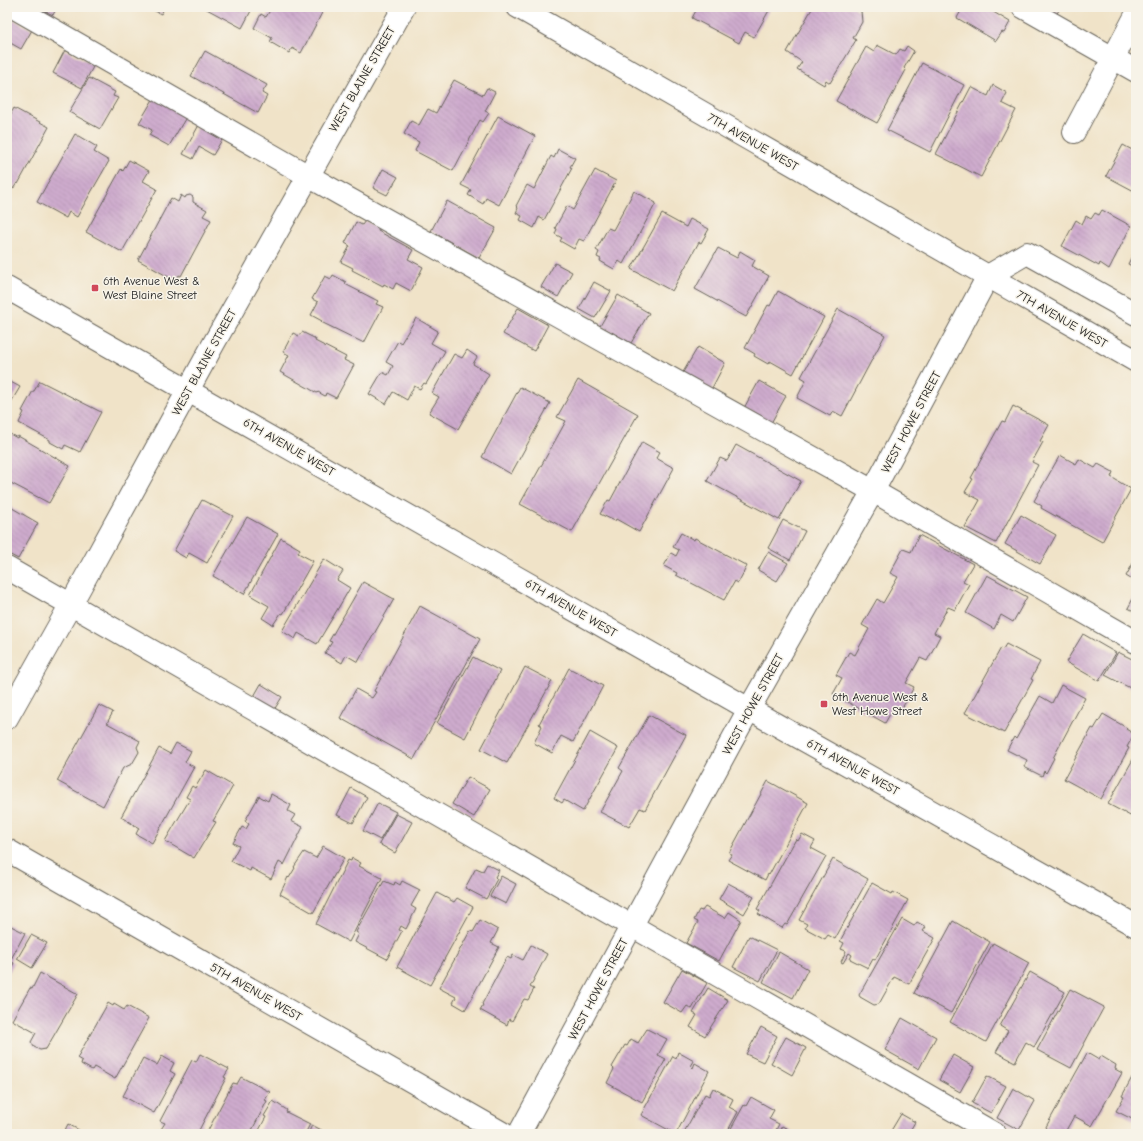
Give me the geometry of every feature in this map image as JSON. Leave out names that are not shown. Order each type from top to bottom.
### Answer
[{"type":"street","points":[[13,7],[307,176],[873,491],[1136,642]]},
{"type":"street","name":"WEST BLAINE STREET","points":[[7,718],[188,389],[307,176],[404,7]]},
{"type":"street","name":"7TH AVENUE WEST","points":[[518,7],[1136,361]]},
{"type":"street","points":[[1022,7],[1136,71]]},
{"type":"street","points":[[1074,132],[1136,16]]},
{"type":"street","points":[[988,276],[1027,253],[1136,314]]},
{"type":"street","name":"WEST HOWE STREET","points":[[520,1134],[749,709],[873,491],[988,276]]},
{"type":"street","name":"6TH AVENUE WEST","points":[[7,288],[188,389],[749,709],[1136,926]]},
{"type":"street","points":[[7,568],[994,1134]]},
{"type":"street","name":"5TH AVENUE WEST","points":[[7,850],[504,1134]]},
{"type":"building","points":[[37,7],[57,7],[53,15]]},
{"type":"building","points":[[147,7],[165,7],[161,14]]},
{"type":"building","points":[[203,7],[253,7],[242,28]]},
{"type":"building","points":[[272,7],[325,7],[301,53],[292,48],[289,53],[270,42],[272,38],[254,28],[261,14],[266,17]]},
{"type":"building","points":[[698,7],[771,7],[754,37],[745,32],[739,43],[692,18]]},
{"type":"building","points":[[813,7],[853,7],[861,11],[862,22],[853,38],[856,40],[830,83],[826,80],[824,85],[797,69],[802,62],[787,52]]},
{"type":"building","points":[[959,7],[985,7],[1010,22],[1004,33],[1002,32],[996,41],[957,18],[962,9]]},
{"type":"building","points":[[1034,7],[1061,7],[1054,18]]},
{"type":"building","points":[[7,16],[32,30],[21,49],[7,41]]},
{"type":"building","points":[[877,45],[896,55],[900,49],[904,51],[907,46],[914,51],[904,68],[906,70],[877,123],[836,101],[866,47],[874,52]]},
{"type":"building","points":[[65,50],[94,65],[82,88],[53,73]]},
{"type":"building","points":[[205,51],[267,85],[262,93],[267,96],[258,113],[191,76]]},
{"type":"building","points":[[922,63],[964,85],[930,152],[887,130]]},
{"type":"building","points":[[89,78],[115,92],[113,96],[118,98],[100,129],[69,112]]},
{"type":"building","points":[[454,80],[483,95],[487,88],[495,92],[485,111],[489,113],[483,122],[480,120],[453,171],[415,151],[419,142],[404,134],[411,121],[419,125],[428,109],[436,113]]},
{"type":"building","points":[[993,85],[1007,93],[1002,103],[1016,110],[981,177],[936,154],[971,87],[988,96]]},
{"type":"building","points":[[155,96],[188,114],[169,146],[149,135],[152,130],[139,123]]},
{"type":"building","points":[[14,108],[49,127],[18,184],[17,183],[13,189],[7,186],[7,121]]},
{"type":"building","points":[[498,116],[535,136],[499,205],[486,198],[483,204],[468,195],[471,190],[461,185]]},
{"type":"building","points":[[199,125],[223,138],[213,155],[199,147],[193,159],[183,154]]},
{"type":"building","points":[[75,134],[97,147],[94,152],[109,161],[77,217],[69,212],[66,218],[37,202]]},
{"type":"building","points":[[1123,145],[1136,152],[1136,192],[1106,176]]},
{"type":"building","points":[[558,149],[575,158],[570,167],[572,168],[544,220],[539,217],[534,228],[520,220],[522,216],[516,213],[518,208],[516,206],[527,185],[534,189],[551,156],[554,158]]},
{"type":"building","points":[[129,160],[149,171],[143,181],[157,189],[122,252],[86,232],[121,169],[123,171]]},
{"type":"building","points":[[383,169],[398,177],[387,195],[373,188]]},
{"type":"building","points":[[595,170],[616,181],[584,241],[579,239],[574,249],[560,241],[562,238],[555,234],[557,229],[555,228],[567,206],[573,210]]},
{"type":"building","points":[[634,191],[656,203],[623,264],[619,261],[614,269],[600,261],[601,259],[597,257],[599,252],[596,250],[608,228],[613,230]]},
{"type":"building","points":[[181,195],[185,198],[186,196],[190,195],[193,197],[193,202],[207,210],[203,216],[211,220],[181,276],[179,275],[176,281],[138,260],[171,198],[178,202]]},
{"type":"building","points":[[447,201],[496,228],[479,258],[431,231]]},
{"type":"building","points":[[1102,210],[1131,226],[1109,269],[1100,263],[1099,266],[1062,246],[1076,220],[1082,224],[1086,216],[1091,219],[1095,213],[1099,215]]},
{"type":"building","points":[[662,214],[686,227],[690,219],[709,229],[701,243],[699,242],[672,291],[631,269]]},
{"type":"building","points":[[365,221],[379,228],[378,231],[413,250],[408,259],[423,267],[411,291],[396,283],[393,289],[384,284],[383,286],[352,270],[353,268],[341,262],[350,246],[345,243],[356,222],[362,225]]},
{"type":"building","points":[[718,248],[737,258],[740,251],[755,260],[752,266],[769,276],[746,317],[695,289]]},
{"type":"building","points":[[1136,248],[1136,268],[1128,264]]},
{"type":"building","points":[[555,263],[572,272],[558,297],[541,287]]},
{"type":"building","points":[[333,275],[346,282],[345,284],[378,301],[376,304],[383,307],[364,343],[321,322],[322,321],[311,315],[318,302],[312,299],[325,276],[331,279]]},
{"type":"building","points":[[594,282],[611,291],[595,318],[579,309]]},
{"type":"building","points":[[778,291],[824,317],[793,374],[770,361],[768,364],[754,356],[755,354],[745,348],[768,305],[770,306]]},
{"type":"building","points":[[618,295],[649,313],[631,343],[600,326]]},
{"type":"building","points":[[518,308],[548,325],[534,351],[503,334]]},
{"type":"building","points":[[838,309],[885,335],[842,416],[833,411],[830,416],[797,398],[806,380],[801,377]]},
{"type":"building","points":[[416,318],[438,331],[431,343],[445,351],[426,384],[424,383],[420,389],[414,386],[407,400],[393,392],[386,404],[369,394],[382,372],[388,375],[393,366],[386,362],[398,341],[401,343]]},
{"type":"building","points":[[302,332],[316,339],[315,341],[346,357],[344,360],[354,365],[336,398],[326,393],[325,396],[318,392],[317,393],[280,372],[289,355],[283,352],[293,333],[299,336]]},
{"type":"building","points":[[698,347],[725,363],[711,390],[682,374]]},
{"type":"building","points":[[467,350],[477,357],[473,364],[489,374],[458,429],[429,413],[439,397],[432,393],[454,354],[462,358]]},
{"type":"building","points":[[7,380],[20,387],[7,409]]},
{"type":"building","points":[[578,380],[638,414],[572,532],[520,504],[566,421],[557,417]]},
{"type":"building","points":[[40,381],[101,412],[80,452],[65,445],[63,449],[19,423],[24,412],[22,411]]},
{"type":"building","points":[[759,381],[786,396],[771,423],[744,408]]},
{"type":"building","points":[[520,387],[550,403],[511,474],[482,457]]},
{"type":"building","points":[[1013,406],[1049,425],[1040,441],[1043,442],[1032,462],[1038,465],[996,543],[965,527],[980,500],[965,492],[1002,421],[1005,422]]},
{"type":"building","points":[[10,434],[17,438],[18,436],[70,466],[49,503],[7,481],[7,439]]},
{"type":"building","points":[[642,442],[660,452],[656,458],[674,468],[639,532],[616,519],[615,521],[600,514],[608,500],[610,501]]},
{"type":"building","points":[[736,445],[801,481],[779,520],[707,481],[720,458],[727,461]]},
{"type":"building","points":[[1060,455],[1076,464],[1079,459],[1095,468],[1098,464],[1113,472],[1111,477],[1131,489],[1102,542],[1041,508],[1042,506],[1034,501]]},
{"type":"building","points":[[202,500],[233,516],[207,563],[189,553],[186,558],[174,551]]},
{"type":"building","points":[[7,505],[38,523],[18,559],[7,553]]},
{"type":"building","points":[[1021,515],[1056,535],[1040,564],[1005,544]]},
{"type":"building","points":[[247,517],[278,534],[244,594],[213,576]]},
{"type":"building","points":[[783,520],[805,531],[790,560],[768,548]]},
{"type":"building","points":[[681,533],[694,540],[695,538],[747,566],[738,583],[735,581],[724,600],[676,575],[677,573],[664,566],[671,553],[676,556],[679,550],[673,547]]},
{"type":"building","points":[[919,535],[973,564],[963,581],[969,584],[955,610],[948,607],[934,633],[940,636],[927,661],[920,658],[906,683],[914,687],[901,710],[894,707],[885,723],[833,694],[842,678],[836,675],[849,652],[855,655],[869,629],[862,625],[877,599],[883,603],[898,577],[890,573],[903,549],[911,552]]},
{"type":"building","points":[[281,538],[300,549],[298,553],[313,561],[283,614],[281,613],[273,625],[262,618],[269,606],[250,595]]},
{"type":"building","points":[[768,552],[788,563],[777,581],[758,570]]},
{"type":"building","points":[[1136,558],[1136,591],[1134,590],[1132,584],[1134,581],[1126,576]]},
{"type":"building","points":[[324,559],[343,571],[337,580],[350,588],[317,644],[298,633],[295,639],[282,631]]},
{"type":"building","points":[[987,575],[1027,597],[1013,622],[1001,615],[994,629],[966,613]]},
{"type":"building","points":[[363,582],[394,599],[358,662],[346,655],[342,663],[325,653],[332,642],[329,641]]},
{"type":"building","points":[[1136,593],[1136,612],[1128,608]]},
{"type":"building","points":[[420,606],[480,639],[414,759],[340,718],[356,689],[372,698],[376,692],[374,691]]},
{"type":"building","points":[[1083,634],[1116,653],[1099,681],[1066,662]]},
{"type":"building","points":[[1006,644],[1040,662],[1031,679],[1033,680],[1004,733],[965,713],[1001,648],[1003,649]]},
{"type":"building","points":[[1118,652],[1136,661],[1136,687],[1134,690],[1105,675]]},
{"type":"building","points":[[473,657],[500,671],[465,738],[437,723]]},
{"type":"building","points":[[525,667],[552,681],[507,763],[481,749]]},
{"type":"building","points":[[569,668],[603,686],[573,742],[561,736],[552,753],[534,743],[542,726],[539,724]]},
{"type":"building","points":[[261,684],[282,697],[274,710],[253,698]]},
{"type":"building","points":[[1061,685],[1085,698],[1046,773],[1044,771],[1042,776],[1024,767],[1027,760],[1007,750],[1014,737],[1016,739],[1040,696],[1052,703]]},
{"type":"building","points":[[99,705],[113,712],[107,723],[140,741],[137,747],[139,752],[132,764],[123,768],[103,806],[57,781]]},
{"type":"building","points":[[1103,714],[1127,728],[1126,729],[1134,734],[1127,747],[1129,748],[1101,799],[1064,779],[1092,728],[1094,729]]},
{"type":"building","points":[[649,715],[686,735],[645,810],[640,808],[629,827],[600,812],[623,771],[619,768]]},
{"type":"building","points":[[590,732],[618,748],[583,811],[564,800],[562,803],[554,798]]},
{"type":"building","points":[[176,743],[191,751],[185,762],[194,767],[152,843],[136,834],[139,828],[121,817],[159,748],[170,754]]},
{"type":"building","points":[[1136,754],[1136,819],[1108,804]]},
{"type":"building","points":[[206,770],[233,786],[213,821],[216,822],[194,858],[165,841],[190,799],[186,797],[192,786],[195,788]]},
{"type":"building","points":[[468,777],[490,789],[474,817],[452,804]]},
{"type":"building","points":[[768,781],[808,803],[765,880],[728,860],[732,854],[729,853]]},
{"type":"building","points":[[351,788],[367,797],[353,823],[337,815]]},
{"type":"building","points":[[271,794],[291,805],[288,811],[295,815],[291,821],[303,827],[284,865],[279,862],[271,879],[251,868],[250,871],[231,861],[239,846],[233,843],[242,827],[246,829],[249,824],[245,821],[259,796],[268,801]]},
{"type":"building","points":[[378,803],[396,812],[380,840],[363,831]]},
{"type":"building","points":[[396,814],[412,822],[395,853],[379,844]]},
{"type":"building","points":[[802,834],[815,841],[811,848],[826,856],[787,925],[785,924],[782,928],[758,914],[760,911],[757,909],[796,839],[798,841]]},
{"type":"building","points":[[323,846],[344,858],[313,913],[280,894],[288,877],[289,878],[304,852],[316,858]]},
{"type":"building","points":[[352,858],[361,863],[359,866],[382,878],[349,942],[316,924],[348,860],[351,861]]},
{"type":"building","points":[[833,859],[868,879],[835,939],[828,935],[825,939],[805,928],[807,924],[799,920]]},
{"type":"building","points":[[487,864],[499,870],[495,877],[497,879],[486,899],[465,888],[476,868],[483,871]]},
{"type":"building","points":[[501,876],[516,884],[506,904],[490,896]]},
{"type":"building","points":[[384,881],[394,885],[395,882],[400,885],[402,881],[420,890],[411,906],[416,909],[406,929],[401,926],[399,930],[402,931],[387,959],[355,942],[359,934],[356,932]]},
{"type":"building","points":[[728,883],[754,897],[744,914],[719,899]]},
{"type":"building","points":[[872,883],[892,894],[893,892],[908,900],[875,960],[873,959],[868,968],[850,959],[852,955],[849,953],[843,963],[841,962],[846,951],[841,949],[844,943],[840,941]]},
{"type":"building","points":[[437,893],[454,902],[457,898],[473,907],[430,985],[397,967]]},
{"type":"building","points":[[705,907],[725,918],[729,912],[741,920],[719,961],[686,943],[698,922],[694,920],[699,910],[702,911]]},
{"type":"building","points":[[902,919],[914,926],[917,922],[926,927],[923,931],[935,938],[909,984],[894,977],[879,1004],[874,1005],[859,995]]},
{"type":"building","points":[[480,920],[498,930],[491,943],[499,947],[465,1010],[453,1003],[456,997],[439,988],[470,931],[473,932]]},
{"type":"building","points":[[953,921],[990,942],[951,1013],[914,993]]},
{"type":"building","points":[[7,924],[25,933],[10,961],[14,963],[7,976]]},
{"type":"building","points":[[31,935],[47,943],[32,968],[17,959]]},
{"type":"building","points":[[749,936],[777,950],[760,981],[733,967]]},
{"type":"building","points":[[993,943],[1029,963],[986,1042],[950,1022]]},
{"type":"building","points":[[531,945],[547,954],[530,987],[534,989],[528,1000],[524,999],[512,1021],[509,1019],[507,1025],[480,1010],[507,957],[511,959],[513,955],[523,960]]},
{"type":"building","points":[[779,952],[808,969],[793,998],[763,982]]},
{"type":"building","points":[[682,969],[707,983],[692,1009],[687,1006],[682,1013],[663,1002]]},
{"type":"building","points":[[1030,972],[1065,992],[1034,1047],[1026,1042],[1015,1062],[996,1052],[1008,1031],[1000,1026]]},
{"type":"building","points":[[40,973],[78,994],[46,1049],[40,1050],[34,1047],[31,1042],[36,1033],[12,1020],[30,988],[32,989]]},
{"type":"building","points":[[708,988],[728,1000],[705,1036],[690,1027],[697,1015],[693,1013]]},
{"type":"building","points":[[1070,989],[1104,1007],[1071,1068],[1037,1050]]},
{"type":"building","points":[[108,1003],[113,1006],[114,1004],[124,1010],[127,1006],[149,1018],[115,1079],[94,1067],[92,1070],[81,1064],[82,1061],[77,1058]]},
{"type":"building","points":[[902,1018],[936,1037],[919,1069],[885,1050]]},
{"type":"building","points":[[761,1027],[777,1036],[763,1062],[746,1054]]},
{"type":"building","points":[[647,1029],[667,1039],[658,1055],[666,1059],[642,1102],[607,1083],[614,1069],[612,1067],[625,1045],[627,1046],[631,1039],[638,1043]]},
{"type":"building","points":[[786,1037],[806,1048],[792,1075],[771,1063]]},
{"type":"building","points":[[678,1052],[694,1061],[691,1066],[693,1068],[695,1063],[709,1071],[676,1134],[641,1115],[673,1056],[676,1058]]},
{"type":"building","points":[[1087,1053],[1099,1060],[1101,1056],[1116,1065],[1115,1069],[1122,1073],[1092,1126],[1074,1116],[1064,1134],[1042,1134]]},
{"type":"building","points":[[200,1054],[229,1069],[224,1077],[226,1078],[197,1134],[158,1134],[165,1123],[160,1121],[192,1060],[196,1062]]},
{"type":"building","points":[[953,1055],[974,1067],[960,1092],[939,1080]]},
{"type":"building","points":[[162,1056],[174,1063],[170,1071],[175,1074],[154,1113],[123,1096],[143,1058],[157,1065]]},
{"type":"building","points":[[1136,1070],[1136,1121],[1116,1111]]},
{"type":"building","points":[[987,1076],[1006,1086],[991,1113],[972,1103]]},
{"type":"building","points":[[241,1077],[270,1092],[250,1134],[206,1134],[233,1083],[237,1084]]},
{"type":"building","points":[[713,1088],[733,1099],[729,1107],[738,1112],[726,1134],[683,1134],[705,1094],[709,1096]]},
{"type":"building","points":[[1013,1088],[1035,1101],[1019,1130],[997,1118]]},
{"type":"building","points":[[751,1097],[774,1110],[769,1119],[779,1124],[774,1134],[728,1134],[744,1105],[746,1106]]},
{"type":"building","points":[[273,1101],[287,1110],[286,1112],[310,1124],[305,1134],[257,1134],[266,1117],[264,1116]]},
{"type":"building","points":[[901,1114],[915,1122],[908,1134],[889,1134]]},
{"type":"building","points":[[68,1124],[86,1134],[63,1134]]},
{"type":"building","points":[[312,1125],[329,1134],[308,1134]]},
{"type":"building","points":[[782,1126],[797,1134],[777,1134]]},
{"type":"place","name":"6th Avenue West & West Blaine Street","points":[[95,288]]},
{"type":"place","name":"6th Avenue West & West Howe Street","points":[[824,704]]}]
